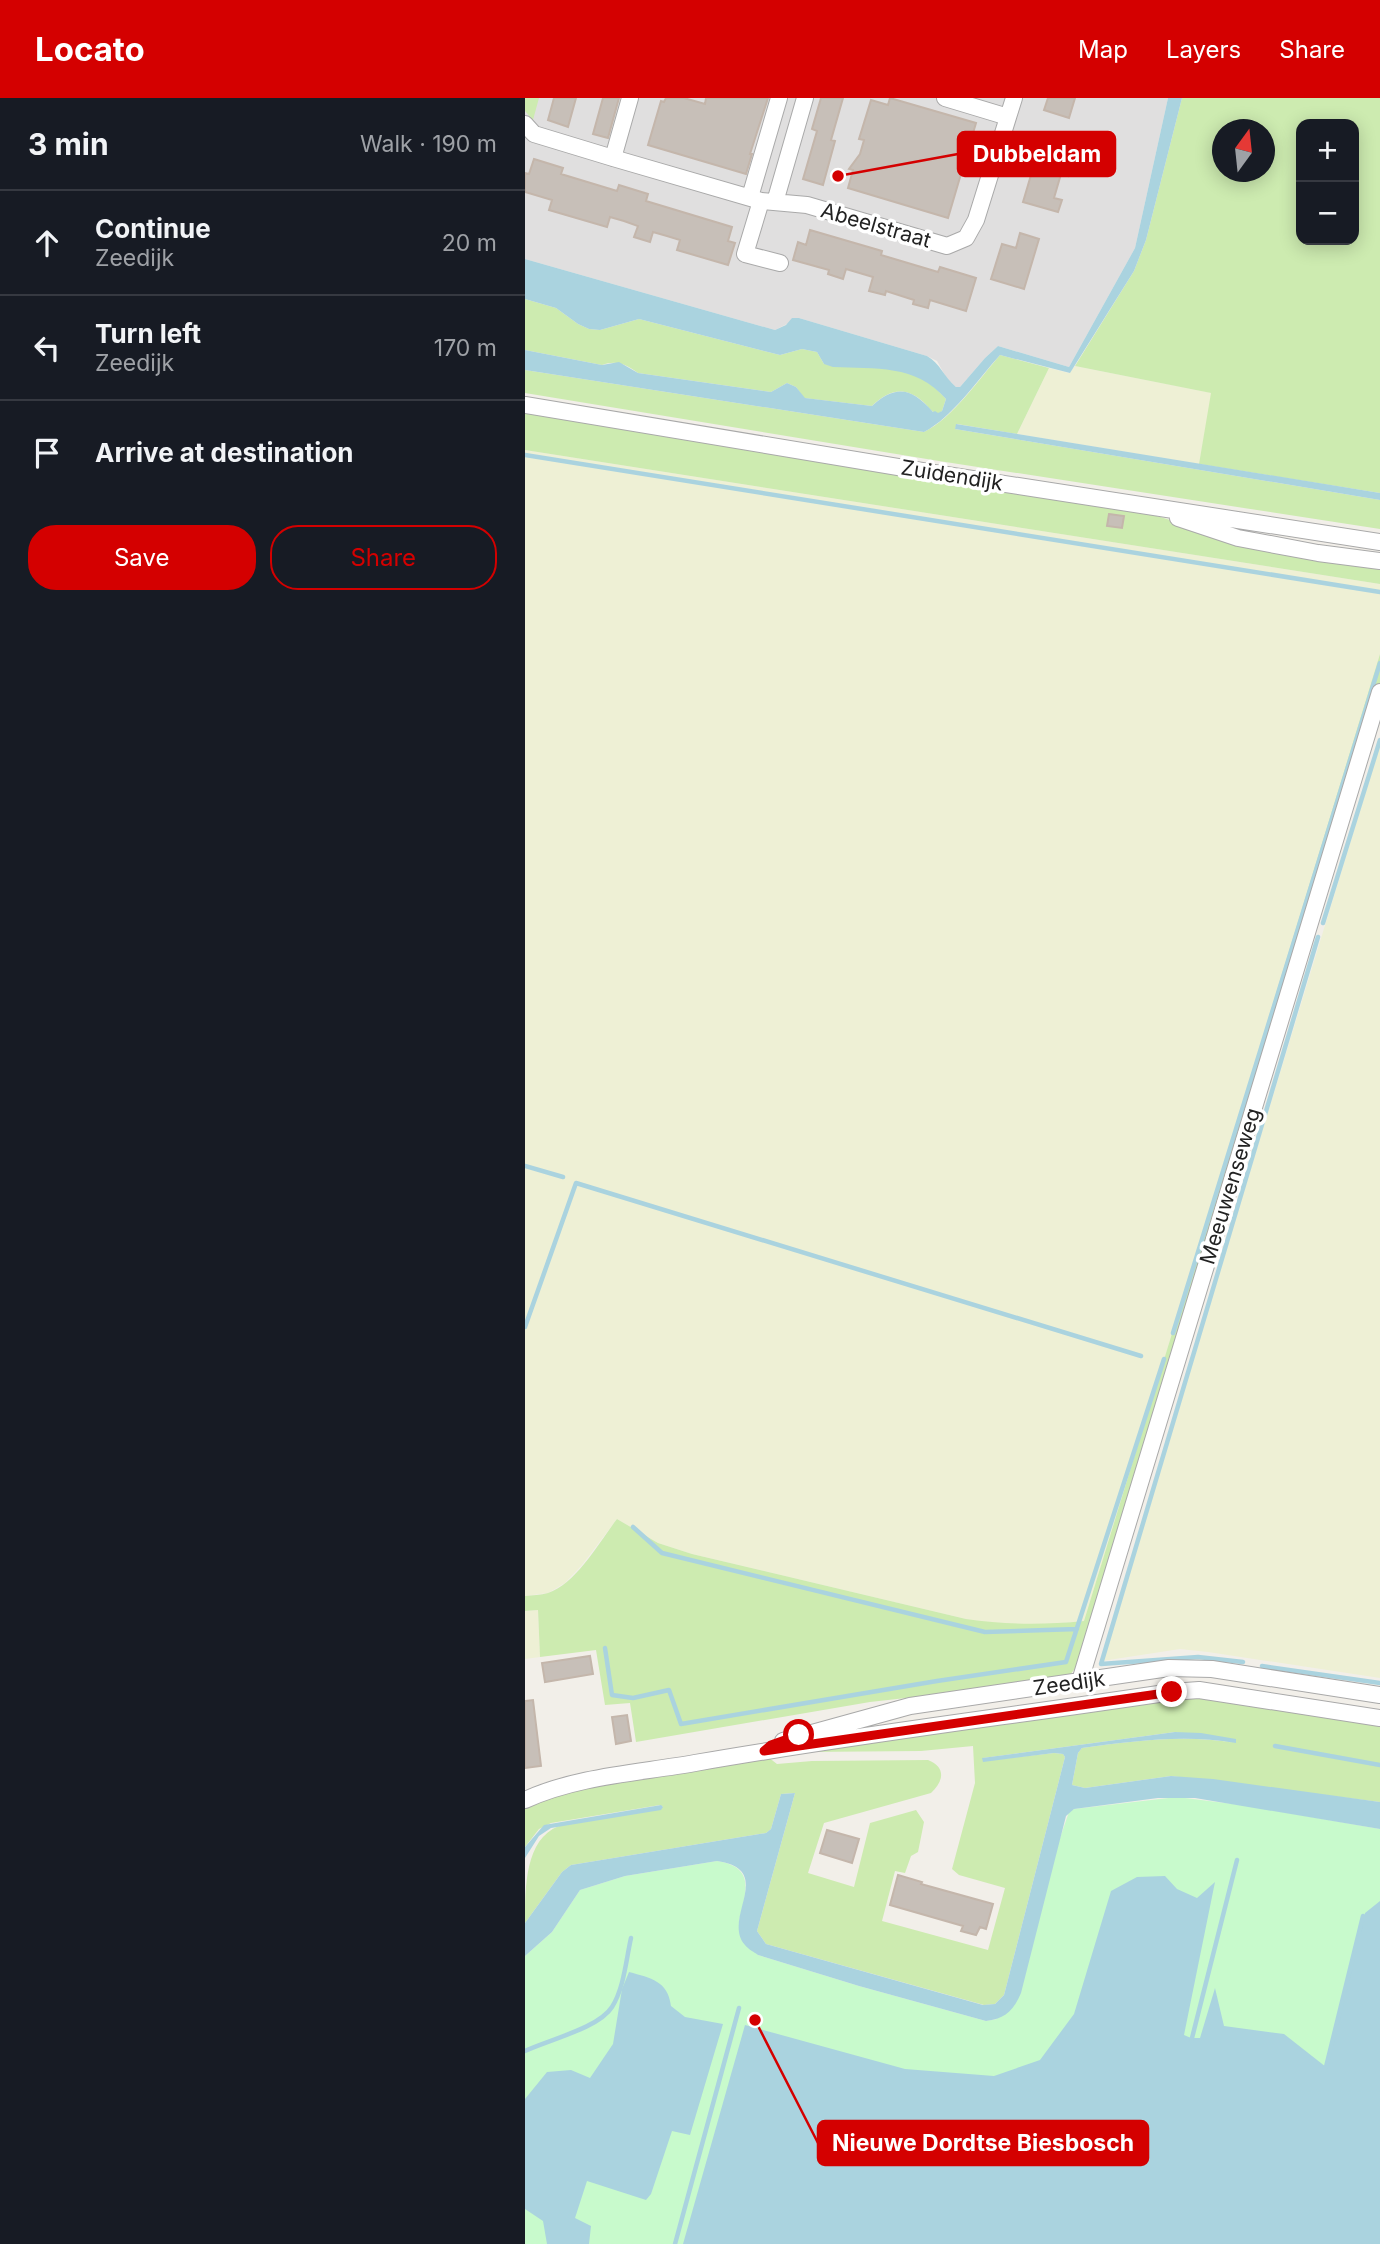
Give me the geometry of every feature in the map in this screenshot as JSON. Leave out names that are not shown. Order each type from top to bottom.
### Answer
[{"type":"street","points":[[613,158],[630,98]]},
{"type":"street","points":[[762,200],[779,98]]},
{"type":"street","points":[[780,264],[745,254],[762,200],[805,98]]},
{"type":"street","points":[[945,98],[1008,117]]},
{"type":"street","name":"Abeelstraat","points":[[525,124],[534,134],[613,158],[762,200],[807,205],[947,246],[966,238],[976,220],[1014,98]]},
{"type":"street","name":"Zuidendijk","points":[[525,405],[934,473],[1380,542]]},
{"type":"street","points":[[1129,502],[1238,538],[1380,561]]},
{"type":"street","name":"Meeuwenseweg","points":[[1080,1681],[1380,692]]},
{"type":"street","name":"Zeedijk","points":[[764,1751],[771,1745],[799,1735],[910,1706],[1169,1668],[1192,1667],[1380,1695]]},
{"type":"street","name":"Zeedijk","points":[[525,1800],[546,1791],[586,1782],[764,1751],[1172,1692],[1199,1690],[1380,1718]]},
{"type":"shaded area","points":[[525,98],[1168,98],[1135,248],[1069,367],[998,346],[960,387],[956,387],[947,379],[937,361],[927,356],[799,318],[775,330],[525,259]]},
{"type":"green space","points":[[525,98],[539,98],[533,120],[525,111]]},
{"type":"green space","points":[[1182,98],[1380,98],[1380,493],[1199,464],[1211,393],[1075,366],[1134,271],[1146,240]]},
{"type":"green space","points":[[525,299],[556,308],[589,329],[600,330],[639,319],[780,355],[802,349],[817,352],[824,364],[907,372],[925,380],[946,399],[942,411],[938,414],[914,395],[901,392],[889,394],[872,406],[804,398],[796,387],[787,383],[771,392],[638,373],[621,364],[602,365],[525,350]]},
{"type":"green space","points":[[1000,355],[1049,368],[1017,434],[957,424],[955,429],[1380,500],[1380,529],[939,461],[525,393],[525,370],[924,432],[955,408]]},
{"type":"green space","points":[[1075,366],[1212,393],[1199,464],[1017,434],[1049,368],[1069,373]]},
{"type":"green space","points":[[525,412],[1134,509],[1226,537],[1380,567],[1380,584],[525,450]]},
{"type":"green space","points":[[525,450],[1380,584],[1380,654],[1084,1621],[997,1624],[966,1619],[692,1554],[658,1543],[617,1519],[565,1583],[548,1593],[525,1596]]},
{"type":"green space","points":[[1380,654],[1380,684],[1080,1662],[1070,1675],[1050,1682],[870,1702],[636,1742],[630,1703],[605,1705],[596,1650],[540,1657],[538,1610],[525,1611],[525,1596],[548,1593],[568,1581],[587,1561],[617,1519],[658,1543],[692,1554],[966,1619],[1025,1624],[1084,1621]]},
{"type":"green space","points":[[1380,745],[1380,1678],[1180,1649],[1102,1661],[1118,1604]]},
{"type":"green space","points":[[538,1610],[540,1657],[525,1659],[525,1611]]},
{"type":"green space","points":[[1183,1698],[1207,1698],[1380,1723],[1380,1802],[1171,1776],[1085,1788],[1072,1785],[1078,1753],[1082,1748],[1178,1739],[1235,1743],[1175,1732],[983,1758],[984,1761],[1054,1753],[1063,1754],[1065,1757],[1004,1995],[995,2004],[984,2005],[766,1944],[757,1931],[795,1793],[781,1794],[771,1829],[766,1833],[571,1865],[562,1872],[525,1923],[529,1866],[539,1842],[548,1832],[559,1826],[663,1807],[660,1805],[551,1823],[539,1829],[525,1847],[525,1806],[568,1789],[768,1757],[777,1764],[928,1760],[938,1766],[941,1775],[939,1784],[931,1793],[824,1823],[808,1873],[854,1887],[870,1823],[916,1810],[924,1822],[918,1852],[911,1856],[905,1873],[895,1871],[882,1921],[988,1950],[1005,1888],[959,1875],[952,1869],[975,1783],[973,1746],[921,1751],[804,1752]]},
{"type":"green space","points":[[1177,1797],[1249,1806],[1380,1829],[1380,2244],[525,2244],[525,1956],[552,1932],[580,1890],[625,1876],[717,1861],[729,1864],[743,1875],[745,1891],[739,1921],[758,1955],[986,2021],[997,2019],[1069,1812],[1074,1809]]},
{"type":"water","points":[[1168,98],[1182,98],[1146,240],[1134,271],[1070,373],[1000,355],[955,407],[924,432],[525,370],[525,350],[602,365],[619,362],[638,373],[771,392],[787,383],[796,387],[805,398],[872,406],[889,394],[904,392],[918,398],[933,412],[938,413],[942,411],[946,399],[922,380],[908,374],[879,369],[833,367],[824,364],[817,352],[802,349],[780,355],[639,319],[600,330],[589,329],[556,308],[525,299],[525,259],[775,330],[786,325],[792,318],[799,318],[927,356],[956,387],[960,387],[998,346],[1069,367],[1135,248]]},
{"type":"water","points":[[956,424],[1380,493],[1380,500],[955,429]]},
{"type":"water","points":[[1175,1732],[1236,1739],[1236,1743],[1178,1739],[1082,1748],[1078,1753],[1072,1785],[1085,1788],[1171,1776],[1213,1779],[1380,1802],[1380,1829],[1195,1798],[1158,1798],[1074,1809],[1066,1816],[1021,1993],[1008,2013],[986,2021],[758,1955],[746,1946],[739,1934],[746,1884],[743,1874],[734,1866],[717,1861],[625,1876],[580,1890],[552,1932],[525,1956],[525,1923],[562,1872],[571,1865],[766,1833],[771,1829],[781,1794],[795,1793],[757,1931],[766,1944],[983,2005],[995,2004],[1004,1995],[1065,1757],[1063,1754],[1054,1753],[983,1762],[982,1758]]},
{"type":"water","points":[[661,1805],[661,1810],[551,1828],[539,1836],[525,1858],[525,1847],[544,1825]]},
{"type":"water","points":[[1165,1876],[1177,1889],[1197,1898],[1215,1882],[1184,2035],[1200,2038],[1215,1988],[1224,2026],[1284,2034],[1326,2067],[1365,1913],[1380,1901],[1380,2244],[683,2244],[745,2025],[905,2069],[994,2076],[1040,2060],[1074,2014],[1111,1891],[1137,1877]]},
{"type":"water","points":[[629,1972],[651,1979],[662,1986],[671,2006],[685,2017],[723,2024],[690,2135],[672,2131],[651,2194],[646,2200],[587,2181],[575,2218],[591,2226],[589,2244],[547,2244],[543,2221],[525,2209],[525,2099],[547,2072],[571,2070],[590,2078],[613,2044],[622,1989]]},
{"type":"building","points":[[554,98],[576,98],[568,127],[548,120]]},
{"type":"building","points":[[603,98],[619,98],[608,138],[593,134]]},
{"type":"building","points":[[666,98],[684,98],[705,104],[706,98],[768,98],[746,174],[648,145],[661,101],[664,102]]},
{"type":"building","points":[[821,98],[843,98],[831,140],[835,141],[823,185],[803,179],[817,131],[812,129]]},
{"type":"building","points":[[890,98],[976,123],[948,218],[848,188],[853,170],[849,169],[860,154],[864,140],[859,139],[871,100],[888,105]]},
{"type":"building","points":[[1048,98],[1075,98],[1069,118],[1044,110]]},
{"type":"building","points":[[1043,154],[1071,163],[1068,176],[1061,174],[1054,198],[1062,200],[1058,212],[1023,202],[1034,165],[1039,166]]},
{"type":"building","points":[[534,159],[563,168],[561,174],[617,191],[619,185],[648,194],[646,201],[732,227],[728,241],[735,243],[728,265],[677,250],[680,240],[667,236],[653,232],[650,242],[634,237],[638,226],[624,221],[610,217],[607,227],[549,210],[552,200],[525,192],[525,173],[529,174]]},
{"type":"building","points":[[810,230],[882,251],[881,255],[938,272],[940,267],[976,278],[966,311],[930,300],[928,308],[913,304],[914,300],[886,291],[885,295],[869,291],[873,277],[846,269],[843,279],[828,274],[829,270],[793,260],[798,242],[806,245]]},
{"type":"building","points":[[1020,233],[1039,239],[1024,289],[991,279],[1002,244],[1016,248]]},
{"type":"building","points":[[1109,514],[1124,516],[1122,528],[1107,526]]},
{"type":"building","points":[[590,1656],[593,1674],[545,1682],[542,1663]]},
{"type":"building","points":[[533,1700],[541,1766],[525,1768],[525,1701]]},
{"type":"building","points":[[627,1715],[631,1741],[616,1744],[612,1717]]},
{"type":"building","points":[[827,1830],[859,1839],[852,1863],[820,1853]]},
{"type":"building","points":[[898,1875],[993,1904],[986,1929],[980,1927],[976,1935],[961,1931],[963,1926],[890,1905]]},
{"type":"waterway","points":[[525,455],[1380,592]]},
{"type":"waterway","points":[[1173,1333],[1380,663]]},
{"type":"waterway","points":[[1323,923],[1380,740]]},
{"type":"waterway","points":[[1243,1662],[1198,1657],[1101,1664],[1318,937]]},
{"type":"waterway","points":[[525,1166],[563,1177]]},
{"type":"waterway","points":[[525,1327],[576,1183],[1141,1356]]},
{"type":"waterway","points":[[605,1648],[612,1695],[633,1698],[669,1690],[681,1724],[1066,1662],[1164,1359]]},
{"type":"waterway","points":[[633,1527],[662,1553],[985,1632],[1077,1629]]},
{"type":"waterway","points":[[1262,1666],[1380,1683]]},
{"type":"waterway","points":[[1275,1746],[1380,1765]]},
{"type":"waterway","points":[[1191,2042],[1237,1860]]},
{"type":"waterway","points":[[1326,2067],[1363,1916]]},
{"type":"waterway","points":[[525,2051],[585,2027],[612,2007],[624,1974],[631,1938]]},
{"type":"waterway","points":[[675,2244],[739,2008]]},
{"type":"place","name":"Dubbeldam","points":[[838,176]]},
{"type":"place","name":"Nieuwe Dordtse Biesbosch","points":[[755,2020]]},
{"type":"route","points":[[799,1735],[771,1745],[764,1751],[1172,1692]]}]
